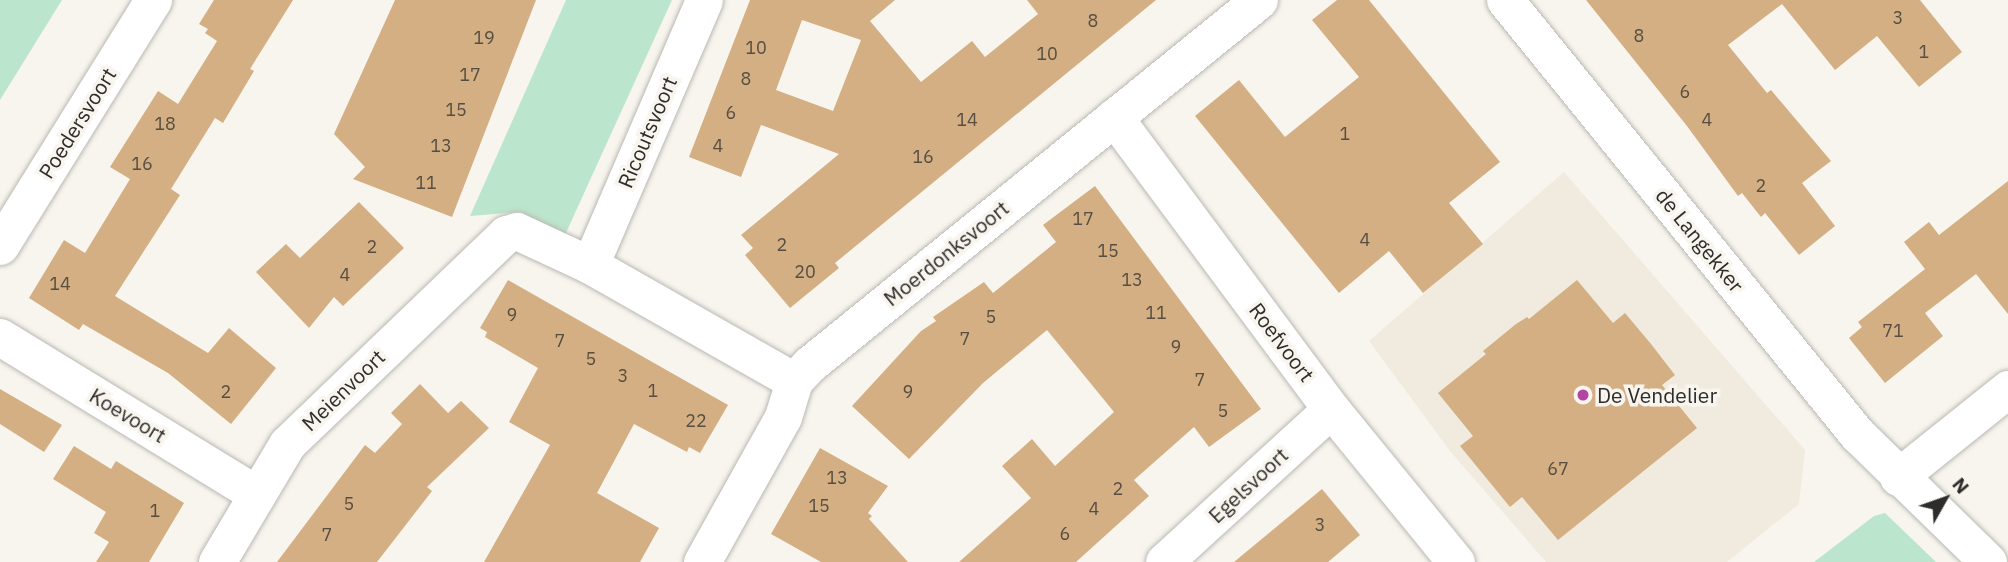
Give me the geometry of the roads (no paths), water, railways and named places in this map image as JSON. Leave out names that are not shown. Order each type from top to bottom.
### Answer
[{"type":"street","name":"Poedersvoort","points":[[0,246],[153,0]]},
{"type":"street","name":"Ricoutsvoort","points":[[590,265],[704,0]]},
{"type":"street","name":"Moerdonksvoort","points":[[702,562],[783,417],[794,382],[810,364],[1258,0]]},
{"type":"street","name":"de Langekker","points":[[1505,0],[1857,434],[1898,477],[1988,562]]},
{"type":"street","name":"Roefvoort","points":[[1114,117],[1331,409],[1456,562]]},
{"type":"street","name":"Meienvoort","points":[[217,562],[287,444],[497,241],[517,231],[590,265]]},
{"type":"street","points":[[590,265],[794,382]]},
{"type":"street","name":"Koevoort","points":[[0,337],[257,494]]},
{"type":"street","points":[[1898,477],[2008,389]]},
{"type":"street","name":"Egelsvoort","points":[[1164,562],[1331,409]]},
{"type":"place","name":"De Vendelier","points":[[1583,395]]}]
